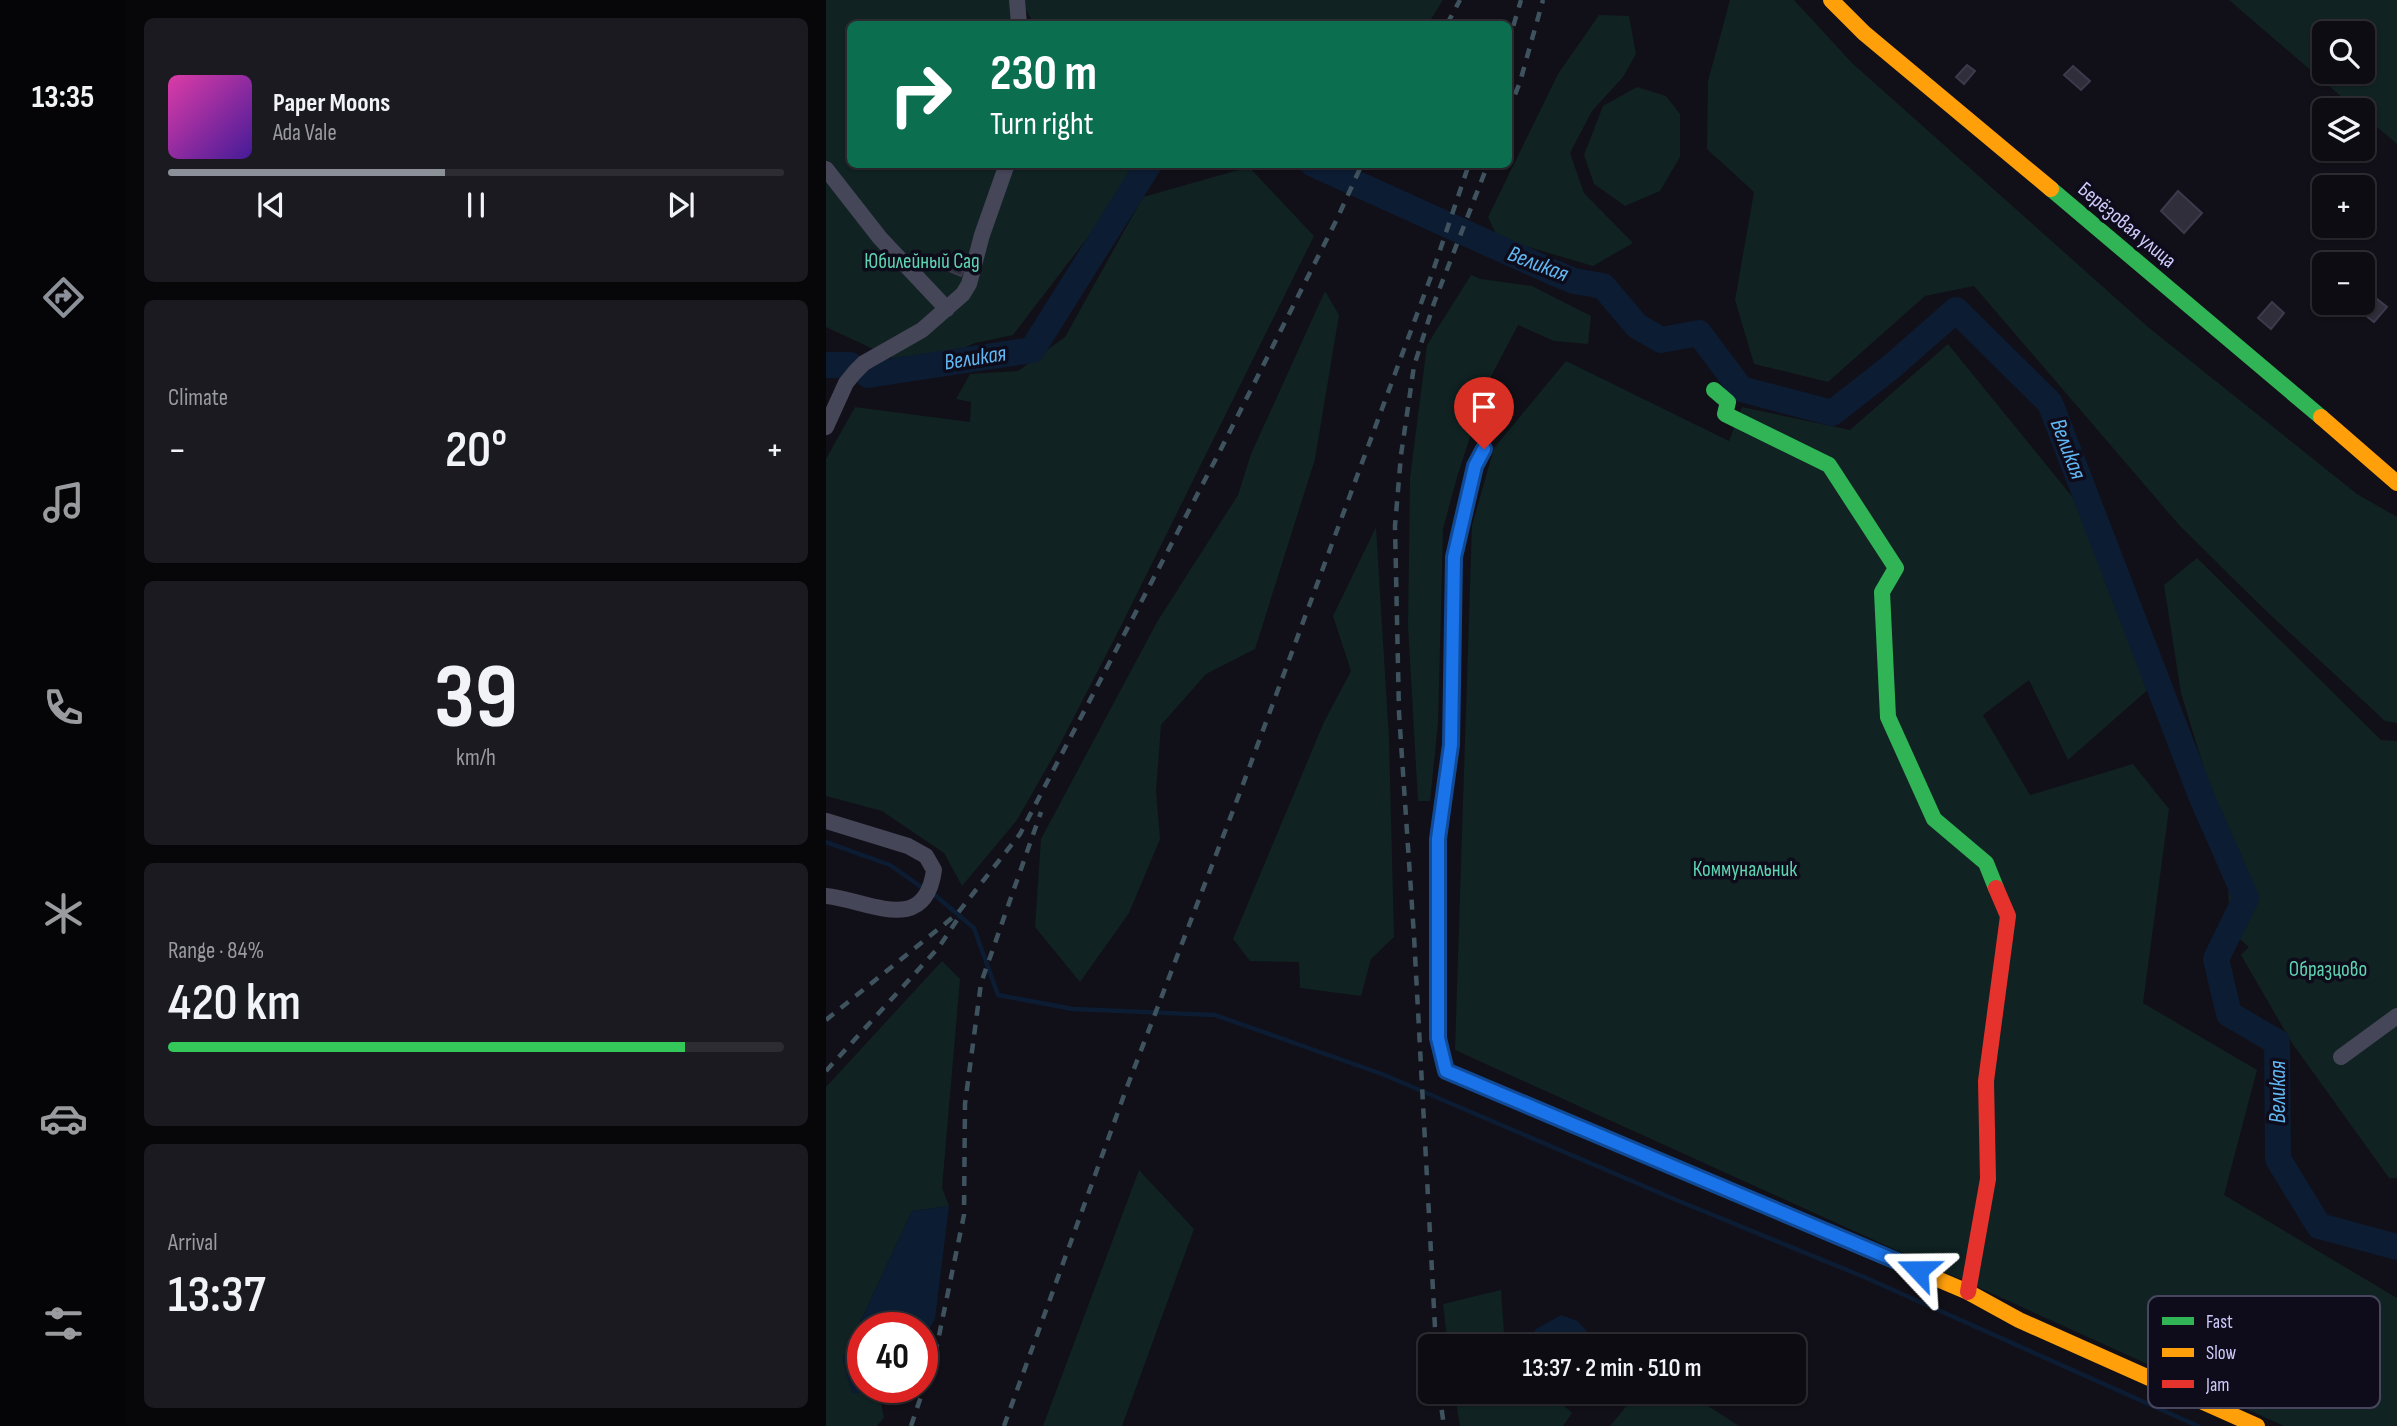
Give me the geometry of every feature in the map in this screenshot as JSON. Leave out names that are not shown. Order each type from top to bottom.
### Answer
[{"type":"street","points":[[1017,0],[1019,21]]},
{"type":"street","name":"Берёзовая улица","points":[[1831,0],[1864,33],[2246,352],[2397,483]]},
{"type":"street","points":[[826,427],[846,383],[864,363],[922,330],[963,294],[969,284],[982,235],[1006,168]]},
{"type":"street","points":[[826,169],[880,238],[947,310]]},
{"type":"street","points":[[1714,390],[1728,402],[1725,414],[1829,465],[1896,568],[1882,592],[1888,717],[1934,819],[1986,863],[2008,916],[1986,1081],[1988,1179],[1968,1292]]},
{"type":"street","points":[[1484,449],[1475,466],[1454,557],[1451,745],[1438,839],[1438,1038],[1446,1071],[1968,1292],[2019,1320],[2148,1377]]},
{"type":"street","points":[[826,821],[908,846],[926,856],[934,870],[929,893],[923,902],[914,907],[882,909],[826,896]]},
{"type":"street","points":[[2341,1057],[2397,1016]]},
{"type":"street","points":[[2217,1408],[2257,1426]]},
{"type":"green space","name":"Юбилейный Сад","points":[[826,0],[1013,0],[1016,21],[847,21],[847,168],[1141,168],[1013,335],[975,343],[916,369],[826,327]]},
{"type":"green space","points":[[1020,0],[1443,0],[1430,21],[1032,21]]},
{"type":"green space","points":[[1730,0],[1794,0],[1852,63],[2148,327],[2357,494],[2397,517],[2397,723],[2385,721],[2263,608],[2179,525],[1974,286],[1925,296],[1828,382],[1754,364],[1735,300],[1754,192],[1707,149],[1708,81]]},
{"type":"green space","points":[[2229,0],[2397,0],[2397,144],[2375,125],[2375,98],[2343,98],[2327,84],[2375,84],[2375,21],[2312,21],[2312,71]]},
{"type":"green space","points":[[1599,15],[1629,16],[1636,54],[1623,77],[1592,111],[1570,153],[1584,193],[1633,243],[1593,266],[1498,238],[1488,217],[1558,74]]},
{"type":"green space","points":[[1637,87],[1666,96],[1680,114],[1680,157],[1660,191],[1625,206],[1594,184],[1584,155],[1603,106]]},
{"type":"green space","points":[[1250,168],[1314,236],[1058,748],[1017,820],[962,886],[944,853],[882,811],[826,796],[826,459],[855,407],[970,422],[971,402],[956,399],[970,374],[1018,371],[1065,337],[1143,197]]},
{"type":"green space","points":[[1471,275],[1481,279],[1532,286],[1591,316],[1588,344],[1554,341],[1518,325],[1488,382],[1443,529],[1438,723],[1430,801],[1418,801],[1408,626],[1410,478],[1427,345]]},
{"type":"green space","points":[[1325,291],[1339,315],[1315,459],[1255,649],[1206,674],[1161,725],[1156,791],[1160,839],[1129,913],[1080,982],[1035,927],[1041,839],[1157,622],[1238,495],[1251,454]]},
{"type":"green space","name":"Коммунальник","points":[[1948,344],[2096,526],[2152,686],[2068,760],[2029,680],[1983,715],[2030,795],[2133,764],[2169,809],[2143,1003],[2257,1070],[2224,1195],[2397,1298],[2397,1426],[2284,1426],[2244,1408],[2380,1408],[2380,1296],[2148,1296],[2148,1364],[1455,1050],[1472,525],[1494,448],[1566,361],[1729,441],[1742,407],[1850,430]]},
{"type":"green space","points":[[1376,527],[1389,739],[1394,937],[1371,959],[1361,996],[1300,988],[1299,962],[1250,961],[1233,939],[1324,722],[1351,671],[1333,616]]},
{"type":"green space","name":"Образцово","points":[[2197,558],[2381,740],[2397,741],[2397,1178],[2389,1178],[2292,1043],[2241,955],[2249,947],[2230,931],[2228,883],[2206,775],[2181,693],[2164,585]]},
{"type":"green space","points":[[942,961],[960,979],[942,1188],[949,1206],[912,1211],[865,1312],[847,1312],[847,1350],[843,1359],[847,1374],[847,1403],[881,1403],[884,1418],[877,1426],[826,1426],[826,1087]]},
{"type":"green space","points":[[1139,1170],[1194,1229],[1122,1426],[1043,1426]]},
{"type":"green space","points":[[1501,1290],[1504,1334],[1447,1334],[1443,1304]]},
{"type":"green space","points":[[1456,1404],[1562,1404],[1572,1413],[1563,1426],[1460,1426]]},
{"type":"green space","points":[[1628,1404],[1705,1404],[1739,1426],[1610,1426]]},
{"type":"water","points":[[949,1206],[936,1312],[865,1312],[912,1211]]},
{"type":"water","points":[[1561,1315],[1578,1321],[1589,1334],[1533,1334],[1536,1329]]},
{"type":"water","points":[[847,1350],[847,1375],[843,1359]]},
{"type":"building","points":[[1967,65],[1975,71],[1964,84],[1956,77]]},
{"type":"building","points":[[2073,66],[2090,81],[2081,90],[2064,75]]},
{"type":"building","points":[[2178,191],[2202,213],[2184,233],[2161,211]]},
{"type":"building","points":[[955,256],[967,261],[961,276],[949,271]]},
{"type":"building","points":[[2377,299],[2387,307],[2374,322],[2365,315],[2375,315]]},
{"type":"building","points":[[2272,302],[2284,313],[2271,329],[2258,318]]},
{"type":"waterway","name":"Великая","points":[[868,375],[1032,350],[1146,168]]},
{"type":"waterway","name":"Великая","points":[[1322,168],[1552,272],[1574,281],[1603,286],[1637,326],[1661,340],[1699,333],[1741,389],[1832,413],[1891,367],[1956,310],[2050,403],[2202,798],[2246,898],[2216,959],[2229,1014],[2277,1042],[2278,1159],[2319,1226],[2397,1247]]},
{"type":"waterway","name":"Великая","points":[[826,365],[850,365]]},
{"type":"waterway","points":[[826,842],[890,865],[920,886]]},
{"type":"waterway","points":[[936,896],[974,928],[998,995],[1073,1009],[1215,1015],[1382,1074],[1864,1277],[2148,1404]]},
{"type":"waterway","points":[[2158,1408],[2198,1426]]},
{"type":"railway","points":[[1449,21],[1460,0]]},
{"type":"railway","points":[[1512,30],[1521,0]]},
{"type":"railway","points":[[1512,102],[1543,0]]},
{"type":"railway","points":[[826,1020],[957,914],[1020,834],[1221,449],[1360,168]]},
{"type":"railway","points":[[1004,1426],[1127,1087],[1242,787],[1433,271],[1468,168]]},
{"type":"railway","points":[[1435,1334],[1399,713],[1395,526],[1401,455],[1414,366],[1434,303],[1486,168]]},
{"type":"railway","points":[[911,1426],[935,1355],[964,1215],[965,1104],[981,983],[1041,812]]},
{"type":"railway","points":[[826,1071],[939,947],[957,920]]},
{"type":"railway","points":[[1441,1404],[1444,1426]]},
{"type":"traffic: fast","points":[[2051,189],[2321,417]]},
{"type":"traffic: fast","points":[[1714,390],[1728,402],[1725,414],[1829,465],[1896,568],[1882,592],[1888,717],[1934,819],[1986,863],[1996,888]]},
{"type":"traffic: fast","points":[[1438,1017],[1438,839],[1451,745],[1454,557],[1475,466],[1484,449]]},
{"type":"traffic: slow","points":[[1831,0],[1864,33],[2051,189]]},
{"type":"traffic: slow","points":[[2321,417],[2397,483]]},
{"type":"traffic: slow","points":[[1775,1210],[1968,1292],[2019,1320],[2148,1377]]},
{"type":"traffic: slow","points":[[2217,1408],[2257,1426]]},
{"type":"traffic: jam","points":[[1968,1292],[1988,1179],[1986,1081],[2008,916],[1996,888]]},
{"type":"traffic: jam","points":[[1438,1017],[1438,1038],[1446,1071],[1775,1210]]},
{"type":"route","points":[[1484,449],[1475,466],[1454,557],[1451,745],[1438,839],[1438,1038],[1446,1071],[1918,1270]]}]
